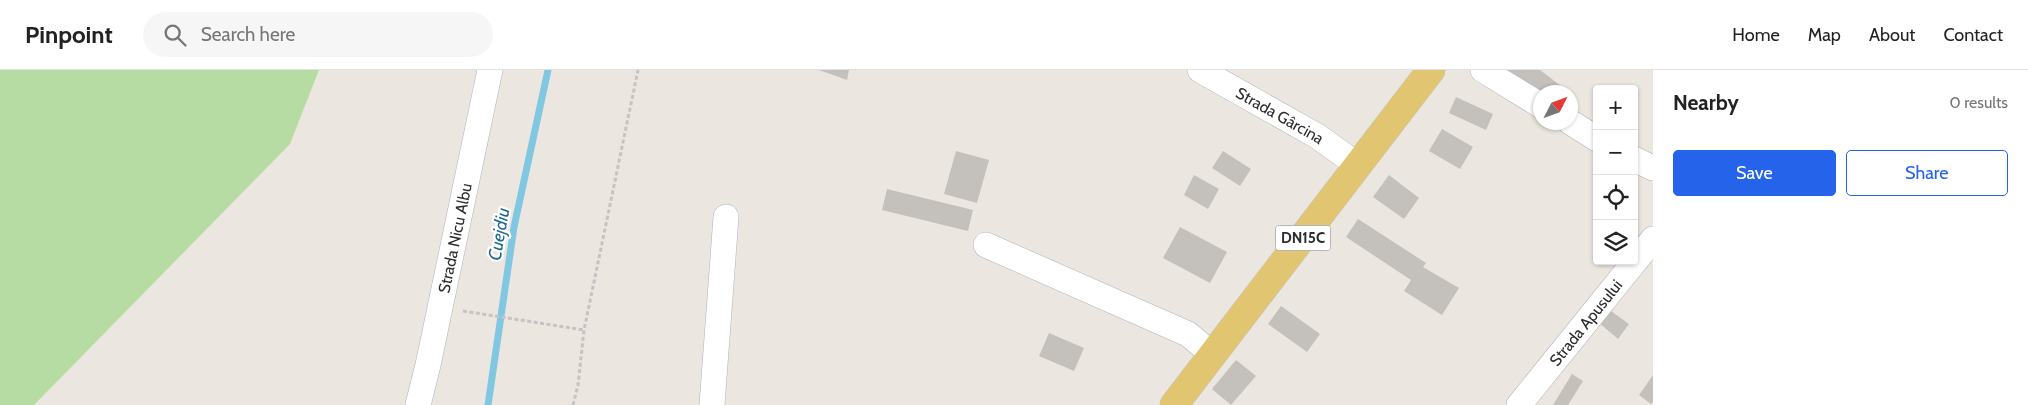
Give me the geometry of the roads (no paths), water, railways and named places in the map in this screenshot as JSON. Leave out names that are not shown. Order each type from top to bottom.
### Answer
[{"type":"main road","name":"DN15C","points":[[1174,405],[1431,70]]},
{"type":"street","name":"Strada Nicu Albu","points":[[418,405],[490,70]]},
{"type":"street","name":"Strada Gârcina","points":[[1200,70],[1317,136],[1359,166]]},
{"type":"street","points":[[1483,70],[1533,101]]},
{"type":"street","points":[[1578,127],[1593,136]]},
{"type":"street","points":[[1638,160],[1653,168]]},
{"type":"street","points":[[712,405],[726,217]]},
{"type":"street","points":[[986,245],[1188,334],[1213,355]]},
{"type":"street","name":"Strada Apusului","points":[[1519,405],[1650,250]]},
{"type":"waterway","name":"Cuejdiu","points":[[488,405],[514,227],[548,70]]}]
